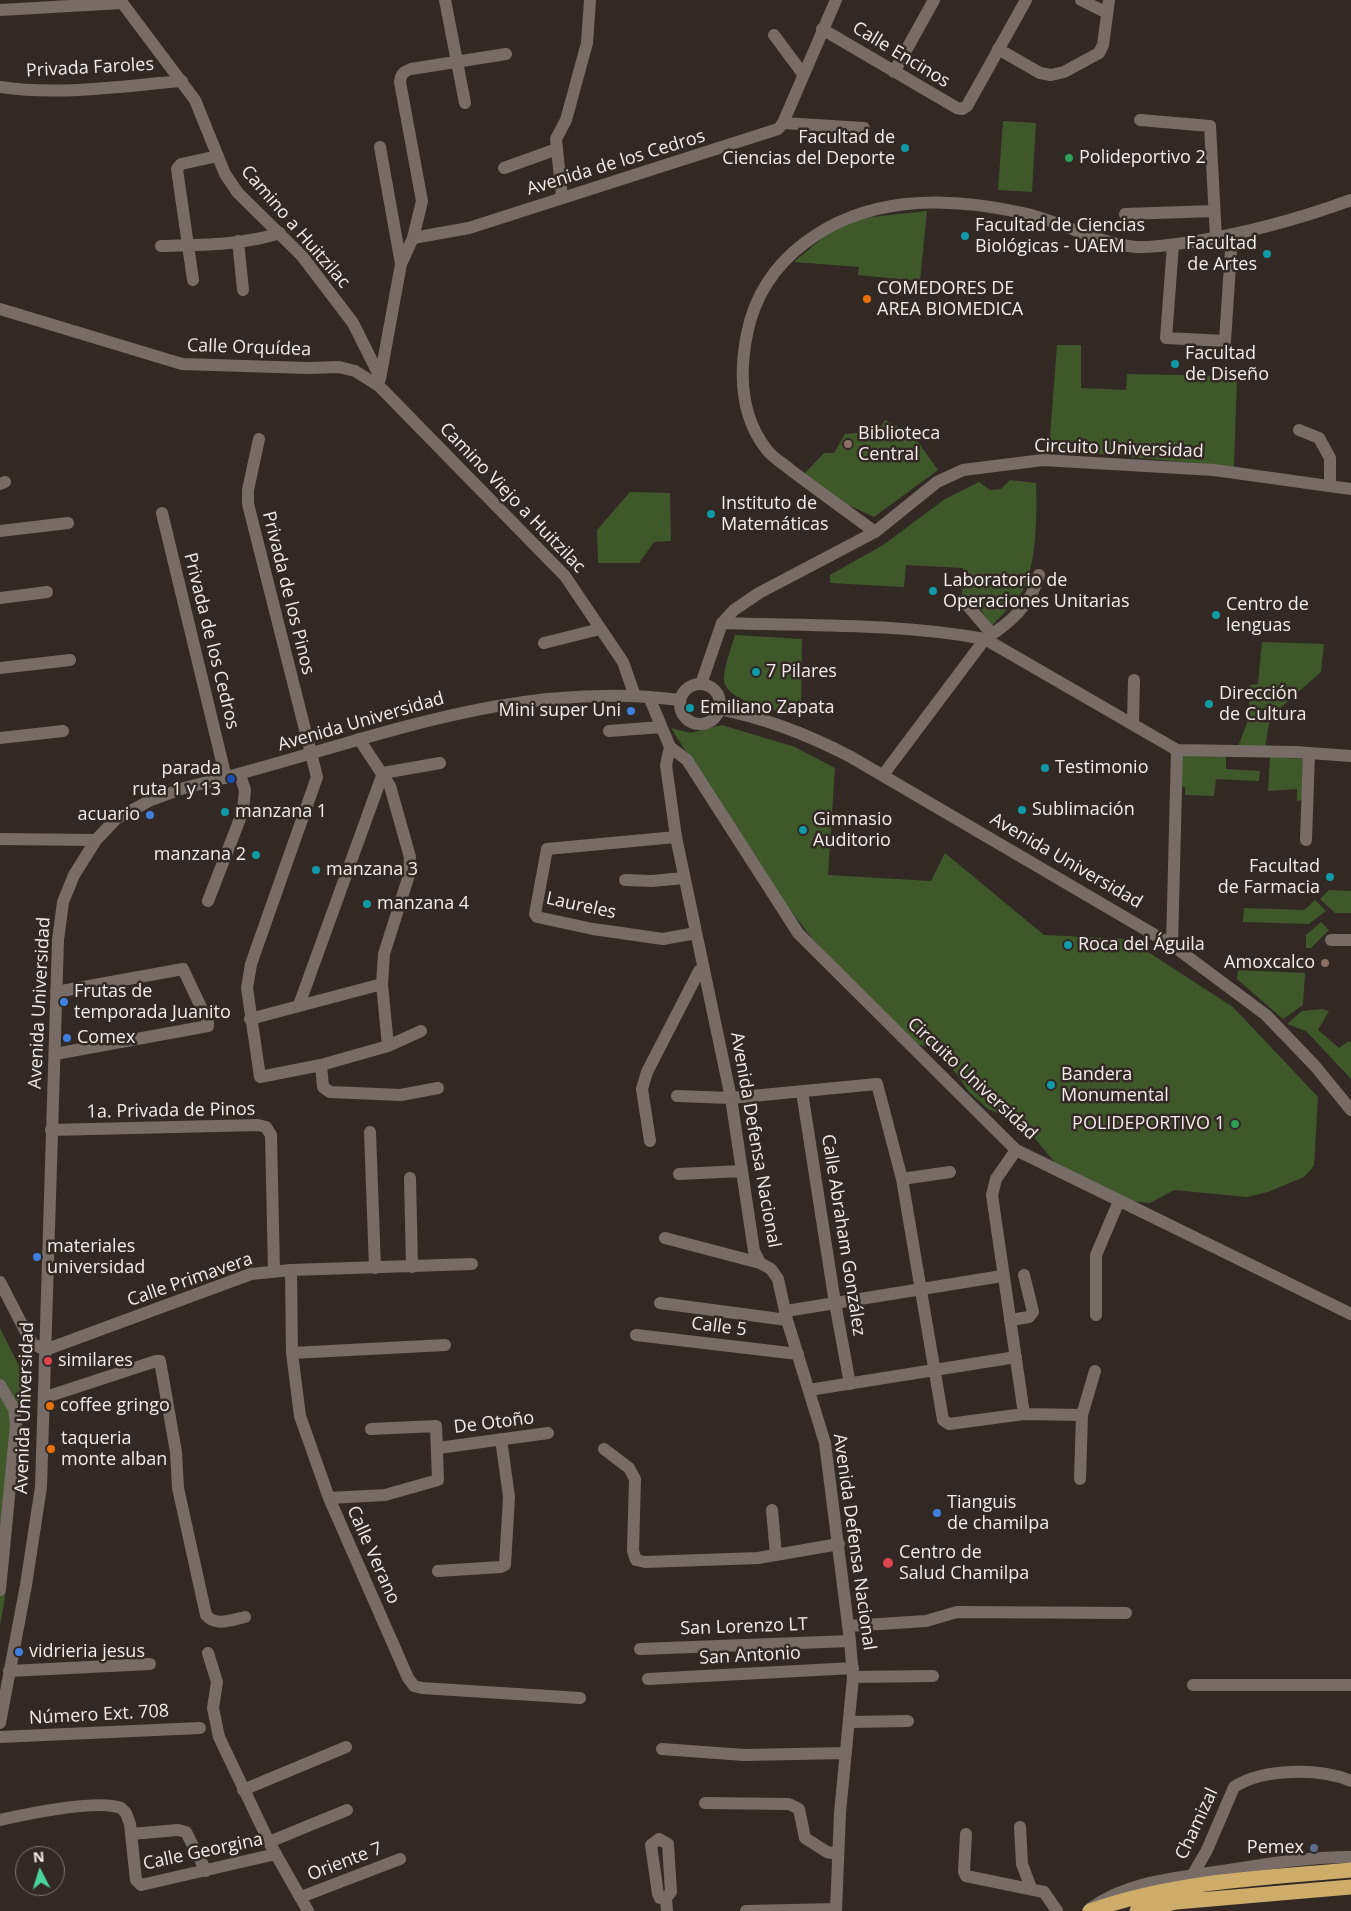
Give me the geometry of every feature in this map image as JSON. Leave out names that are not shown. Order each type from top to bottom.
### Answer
[{"type":"highway","points":[[1088,1911],[1120,1900],[1180,1886],[1351,1870]]},
{"type":"highway","points":[[1137,1911],[1176,1902],[1351,1887]]},
{"type":"street","points":[[445,0],[465,103]]},
{"type":"street","points":[[562,197],[556,139],[566,120],[587,43],[590,0]]},
{"type":"street","points":[[894,72],[934,0]]},
{"type":"street","points":[[1026,0],[998,49],[1040,73],[1051,76],[1064,72],[1099,53],[1103,45],[1109,0]]},
{"type":"street","points":[[1081,0],[1107,13]]},
{"type":"street","points":[[0,10],[121,1]]},
{"type":"street","name":"Camino a Huitzilac","points":[[121,1],[195,100],[225,174],[238,193],[302,256],[353,323],[363,339],[380,382]]},
{"type":"street","points":[[833,1],[783,123],[864,128]]},
{"type":"street","name":"Calle Encinos","points":[[822,29],[894,72],[957,108],[962,109],[967,106],[998,49]]},
{"type":"street","points":[[774,35],[803,74]]},
{"type":"street","points":[[380,382],[401,264],[413,238],[420,216],[422,195],[400,76],[403,72],[410,69],[506,54]]},
{"type":"street","name":"Privada Faroles","points":[[0,87],[37,91],[77,90],[182,81]]},
{"type":"street","points":[[1140,120],[1210,126],[1216,238]]},
{"type":"street","name":"Avenida de los Cedros","points":[[413,238],[469,228],[562,197],[751,139],[778,129],[783,123]]},
{"type":"street","points":[[380,147],[401,264]]},
{"type":"street","points":[[504,168],[557,149]]},
{"type":"street","points":[[193,280],[178,166],[218,156]]},
{"type":"street","points":[[875,532],[767,451],[750,420],[742,390],[742,359],[748,328],[757,299],[772,273],[796,249],[823,230],[852,216],[908,204],[966,204],[1014,212],[1070,227],[1107,241],[1135,247],[1173,244],[1232,235],[1298,220],[1351,200]]},
{"type":"street","points":[[1125,214],[1214,211]]},
{"type":"street","points":[[161,246],[188,246],[266,238],[280,233]]},
{"type":"street","points":[[1173,244],[1166,338],[1225,341],[1232,235]]},
{"type":"street","points":[[238,241],[243,290]]},
{"type":"street","name":"Calle Orquídea","points":[[0,309],[182,364],[308,368],[339,367],[355,371],[380,382]]},
{"type":"street","name":"Camino Viejo a Huitzilac","points":[[380,382],[551,560],[577,593],[623,662],[635,696]]},
{"type":"street","points":[[1299,430],[1319,438],[1330,458],[1330,486]]},
{"type":"street","name":"Privada de los Pinos","points":[[260,439],[248,490],[248,504],[317,777],[251,964],[247,988],[250,1019],[260,1077],[321,1065]]},
{"type":"street","name":"Circuito Universidad","points":[[701,684],[722,623],[734,610],[759,593],[875,532],[937,482],[963,470],[1043,460],[1214,470],[1351,489]]},
{"type":"street","name":"Privada de los Cedros","points":[[162,513],[226,778]]},
{"type":"street","points":[[0,531],[68,523]]},
{"type":"street","points":[[884,775],[988,637],[1020,612],[1034,592],[1039,575]]},
{"type":"street","points":[[0,598],[47,592]]},
{"type":"street","points":[[968,606],[988,637]]},
{"type":"street","points":[[722,623],[868,628],[988,637],[1178,750],[1309,753],[1351,756]]},
{"type":"street","points":[[544,643],[600,629]]},
{"type":"street","points":[[0,668],[70,660]]},
{"type":"street","points":[[1133,723],[1134,680]]},
{"type":"street","points":[[701,684],[714,690],[718,696],[719,709],[712,720],[698,724],[686,719],[680,707],[680,700],[688,688],[701,684]]},
{"type":"street","name":"Avenida Universidad","points":[[0,1720],[2,1698],[26,1585],[41,1487],[46,1396],[45,1350],[58,940],[63,902],[74,875],[96,840],[116,820],[149,801],[184,788],[447,716],[528,700],[591,694],[649,697]]},
{"type":"street","points":[[670,747],[649,697],[680,700]]},
{"type":"street","name":"Avenida Universidad","points":[[719,709],[743,713],[803,733],[884,775],[1172,945],[1266,1015],[1315,1066],[1351,1110]]},
{"type":"street","points":[[609,731],[661,727]]},
{"type":"street","points":[[0,738],[63,731]]},
{"type":"street","points":[[359,739],[390,786],[410,856],[409,875],[384,954],[382,984],[388,1046]]},
{"type":"street","name":"Circuito Universidad","points":[[670,747],[688,760],[798,933],[1016,1150],[1351,1314]]},
{"type":"street","name":"Avenida Defensa Nacional","points":[[670,747],[666,765],[676,837],[696,933],[706,970],[731,1098],[754,1251],[760,1264],[776,1273],[786,1315],[825,1443],[839,1544],[853,1673],[837,1854],[836,1910]]},
{"type":"street","points":[[1172,945],[1178,750]]},
{"type":"street","points":[[1306,840],[1309,753]]},
{"type":"street","points":[[383,773],[440,763]]},
{"type":"street","points":[[299,1005],[383,773]]},
{"type":"street","points":[[208,901],[241,818],[245,790],[240,774]]},
{"type":"street","name":"Laureles","points":[[676,837],[547,850],[534,914],[537,917],[593,929],[663,939],[696,933]]},
{"type":"street","points":[[0,839],[96,840]]},
{"type":"street","points":[[625,880],[652,881],[684,878]]},
{"type":"street","points":[[1331,940],[1351,940]]},
{"type":"street","points":[[54,1054],[208,1026],[205,1014],[183,969],[56,992]]},
{"type":"street","points":[[650,1141],[642,1089],[647,1072],[699,971]]},
{"type":"street","points":[[250,1019],[382,984]]},
{"type":"street","points":[[421,1031],[388,1046],[321,1065],[323,1087],[330,1092],[401,1095],[438,1088]]},
{"type":"street","points":[[677,1096],[731,1098],[877,1084],[902,1179],[920,1290],[945,1422],[949,1424],[1024,1414],[1082,1415]]},
{"type":"street","name":"Calle Abraham González","points":[[802,1092],[835,1303],[850,1384]]},
{"type":"street","name":"1a. Privada de Pinos","points":[[52,1130],[258,1125],[266,1127],[271,1135],[274,1271]]},
{"type":"street","points":[[370,1132],[375,1268]]},
{"type":"street","points":[[1016,1150],[992,1186],[1002,1276],[1024,1414]]},
{"type":"street","points":[[679,1174],[742,1171]]},
{"type":"street","points":[[902,1179],[950,1172]]},
{"type":"street","points":[[410,1178],[412,1267]]},
{"type":"street","points":[[1096,1315],[1096,1255],[1119,1201]]},
{"type":"street","points":[[665,1238],[760,1264]]},
{"type":"street","name":"Calle Primavera","points":[[45,1350],[251,1274],[290,1270],[472,1264]]},
{"type":"street","name":"Calle Verano","points":[[290,1270],[292,1354],[300,1416],[329,1498],[408,1678],[414,1686],[422,1688],[580,1698]]},
{"type":"street","points":[[1010,1320],[1029,1317],[1033,1312],[1024,1275]]},
{"type":"street","points":[[660,1303],[786,1315],[835,1303],[1002,1276]]},
{"type":"street","points":[[0,1282],[29,1338],[33,1344],[45,1350]]},
{"type":"street","name":"Calle 5","points":[[636,1335],[798,1354]]},
{"type":"street","points":[[292,1354],[445,1345]]},
{"type":"street","points":[[809,1390],[1016,1357]]},
{"type":"street","points":[[46,1396],[160,1361],[176,1452],[178,1488],[206,1615],[210,1620],[219,1622],[245,1617]]},
{"type":"street","points":[[1080,1479],[1082,1415],[1095,1372]]},
{"type":"street","points":[[0,1385],[14,1409],[16,1424],[0,1590]]},
{"type":"street","points":[[371,1429],[436,1426],[438,1448]]},
{"type":"street","name":"De Otoño","points":[[329,1498],[385,1495],[438,1480],[438,1448],[548,1433]]},
{"type":"street","points":[[438,1571],[501,1567],[505,1565],[509,1497],[501,1440]]},
{"type":"street","points":[[604,1449],[629,1468],[635,1479],[633,1551],[636,1560],[645,1562],[750,1558],[839,1544]]},
{"type":"street","points":[[772,1510],[776,1555]]},
{"type":"street","points":[[848,1626],[926,1621],[956,1612],[1126,1613]]},
{"type":"street","name":"San Lorenzo LT","points":[[640,1649],[850,1640]]},
{"type":"street","points":[[208,1653],[217,1682],[213,1708],[214,1722],[243,1790],[269,1842],[308,1911]]},
{"type":"street","points":[[9,1671],[150,1664]]},
{"type":"street","name":"San Antonio","points":[[648,1678],[853,1673],[933,1676]]},
{"type":"street","points":[[1193,1686],[1351,1685]]},
{"type":"street","points":[[850,1722],[908,1721]]},
{"type":"street","name":"Número Ext. 708","points":[[0,1737],[200,1728]]},
{"type":"street","points":[[243,1790],[346,1746]]},
{"type":"street","points":[[662,1749],[744,1755],[846,1753]]},
{"type":"street","name":"Chamizal","points":[[1192,1876],[1207,1850],[1234,1787],[1242,1781],[1262,1776],[1309,1772],[1326,1773],[1351,1781]]},
{"type":"street","points":[[705,1803],[789,1804],[798,1809],[806,1838],[827,1852],[837,1854]]},
{"type":"street","points":[[0,1820],[45,1810],[117,1806],[124,1810],[129,1818],[131,1834],[178,1830],[186,1832],[206,1871]]},
{"type":"street","points":[[269,1842],[347,1810]]},
{"type":"street","points":[[1020,1827],[1022,1864],[1031,1888]]},
{"type":"street","name":"Calle Georgina","points":[[131,1834],[138,1884],[146,1885],[276,1854]]},
{"type":"street","points":[[966,1834],[964,1872],[966,1876],[1044,1892],[1058,1911]]},
{"type":"street","points":[[1088,1911],[1105,1898],[1154,1881],[1274,1863],[1351,1857]]},
{"type":"street","name":"Oriente 7","points":[[301,1897],[400,1859]]},
{"type":"street","points":[[666,1898],[667,1911]]},
{"type":"street","points":[[746,1911],[836,1910]]},
{"type":"green space","points":[[1003,121],[1036,123],[1032,192],[998,190]]},
{"type":"green space","points":[[927,211],[920,281],[858,275],[859,267],[794,262],[826,235],[862,218]]},
{"type":"green space","points":[[1057,345],[1081,345],[1081,388],[1126,390],[1127,374],[1237,376],[1234,467],[1049,449]]},
{"type":"green space","points":[[885,420],[913,435],[938,470],[874,517],[831,497],[803,475],[824,453],[834,453],[845,434],[878,431]]},
{"type":"green space","points":[[1010,480],[1036,483],[1035,540],[1030,570],[1021,594],[992,626],[971,596],[962,596],[963,568],[906,565],[904,587],[830,583],[830,575],[883,545],[945,499],[979,482],[990,490],[1001,489]]},
{"type":"green space","points":[[630,492],[670,493],[671,541],[654,542],[639,563],[598,563],[597,530]]},
{"type":"green space","points":[[735,635],[802,639],[801,717],[756,705],[734,695],[727,688],[724,675]]},
{"type":"green space","points":[[1262,642],[1324,644],[1321,672],[1270,717],[1265,748],[1238,747],[1248,720],[1250,685],[1258,684]]},
{"type":"green space","points":[[722,725],[795,747],[835,768],[828,875],[931,881],[945,853],[1044,935],[1128,939],[1233,1007],[1318,1097],[1314,1166],[1304,1177],[1268,1192],[1247,1197],[1174,1190],[1150,1203],[1130,1201],[1056,1164],[1023,1124],[988,1109],[969,1092],[940,1051],[911,1042],[812,938],[768,882],[671,728],[690,733]]},
{"type":"green space","points":[[1181,753],[1226,755],[1226,769],[1260,771],[1259,781],[1216,779],[1214,796],[1185,795],[1185,787],[1178,786]]},
{"type":"green space","points":[[1270,757],[1305,759],[1302,800],[1297,801],[1297,789],[1268,791]]},
{"type":"green space","points":[[1329,890],[1351,891],[1351,913],[1335,913],[1320,899]]},
{"type":"green space","points":[[1315,900],[1326,911],[1309,924],[1243,922],[1244,908],[1304,910]]},
{"type":"green space","points":[[1321,922],[1329,930],[1311,948],[1306,948],[1306,935]]},
{"type":"green space","points":[[1238,970],[1305,973],[1303,1005],[1283,1019],[1237,979]]},
{"type":"green space","points":[[1322,1009],[1329,1011],[1318,1030],[1339,1048],[1349,1041],[1351,1043],[1351,1079],[1306,1031],[1287,1024],[1302,1011]]},
{"type":"green space","points":[[0,1328],[24,1376],[5,1597],[0,1626]]},
{"type":"place","name":"Facultad de Ciencias del Deporte","points":[[905,148]]},
{"type":"place","name":"Polideportivo 2","points":[[1069,158]]},
{"type":"place","name":"Facultad de Ciencias Biológicas - UAEM","points":[[965,236]]},
{"type":"place","name":"Facultad de Artes","points":[[1267,254]]},
{"type":"place","name":"COMEDORES DE AREA BIOMEDICA","points":[[867,299]]},
{"type":"place","name":"Facultad de Diseño","points":[[1175,364]]},
{"type":"place","name":"Biblioteca Central","points":[[848,444]]},
{"type":"place","name":"Instituto de Matemáticas","points":[[711,514]]},
{"type":"place","name":"Laboratorio de Operaciones Unitarias","points":[[933,591]]},
{"type":"place","name":"Centro de lenguas","points":[[1216,615]]},
{"type":"place","name":"7 Pilares","points":[[756,672]]},
{"type":"place","name":"Dirección de Cultura","points":[[1209,704]]},
{"type":"place","name":"Emiliano Zapata","points":[[690,708]]},
{"type":"place","name":"Mini super Uni","points":[[631,711]]},
{"type":"place","name":"Testimonio","points":[[1045,768]]},
{"type":"place","name":"parada ruta 1 y 13","points":[[231,779]]},
{"type":"place","name":"Sublimación","points":[[1022,810]]},
{"type":"place","name":"manzana 1","points":[[225,812]]},
{"type":"place","name":"acuario","points":[[150,815]]},
{"type":"place","name":"Gimnasio Auditorio","points":[[803,830]]},
{"type":"place","name":"manzana 2","points":[[256,855]]},
{"type":"place","name":"manzana 3","points":[[316,870]]},
{"type":"place","name":"Facultad de Farmacia","points":[[1330,877]]},
{"type":"place","name":"manzana 4","points":[[367,904]]},
{"type":"place","name":"Roca del Águila","points":[[1068,945]]},
{"type":"place","name":"Amoxcalco","points":[[1325,963]]},
{"type":"place","name":"Frutas de temporada Juanito","points":[[64,1002]]},
{"type":"place","name":"Comex","points":[[67,1038]]},
{"type":"place","name":"Bandera Monumental","points":[[1051,1085]]},
{"type":"place","name":"POLIDEPORTIVO 1","points":[[1235,1124]]},
{"type":"place","name":"materiales universidad","points":[[37,1257]]},
{"type":"place","name":"similares","points":[[48,1361]]},
{"type":"place","name":"coffee gringo","points":[[50,1406]]},
{"type":"place","name":"taqueria monte alban","points":[[51,1449]]},
{"type":"place","name":"Tianguis de chamilpa","points":[[937,1513]]},
{"type":"place","name":"Centro de Salud Chamilpa","points":[[888,1563]]},
{"type":"place","name":"vidrieria jesus","points":[[19,1652]]},
{"type":"place","name":"Pemex","points":[[1314,1848]]}]
